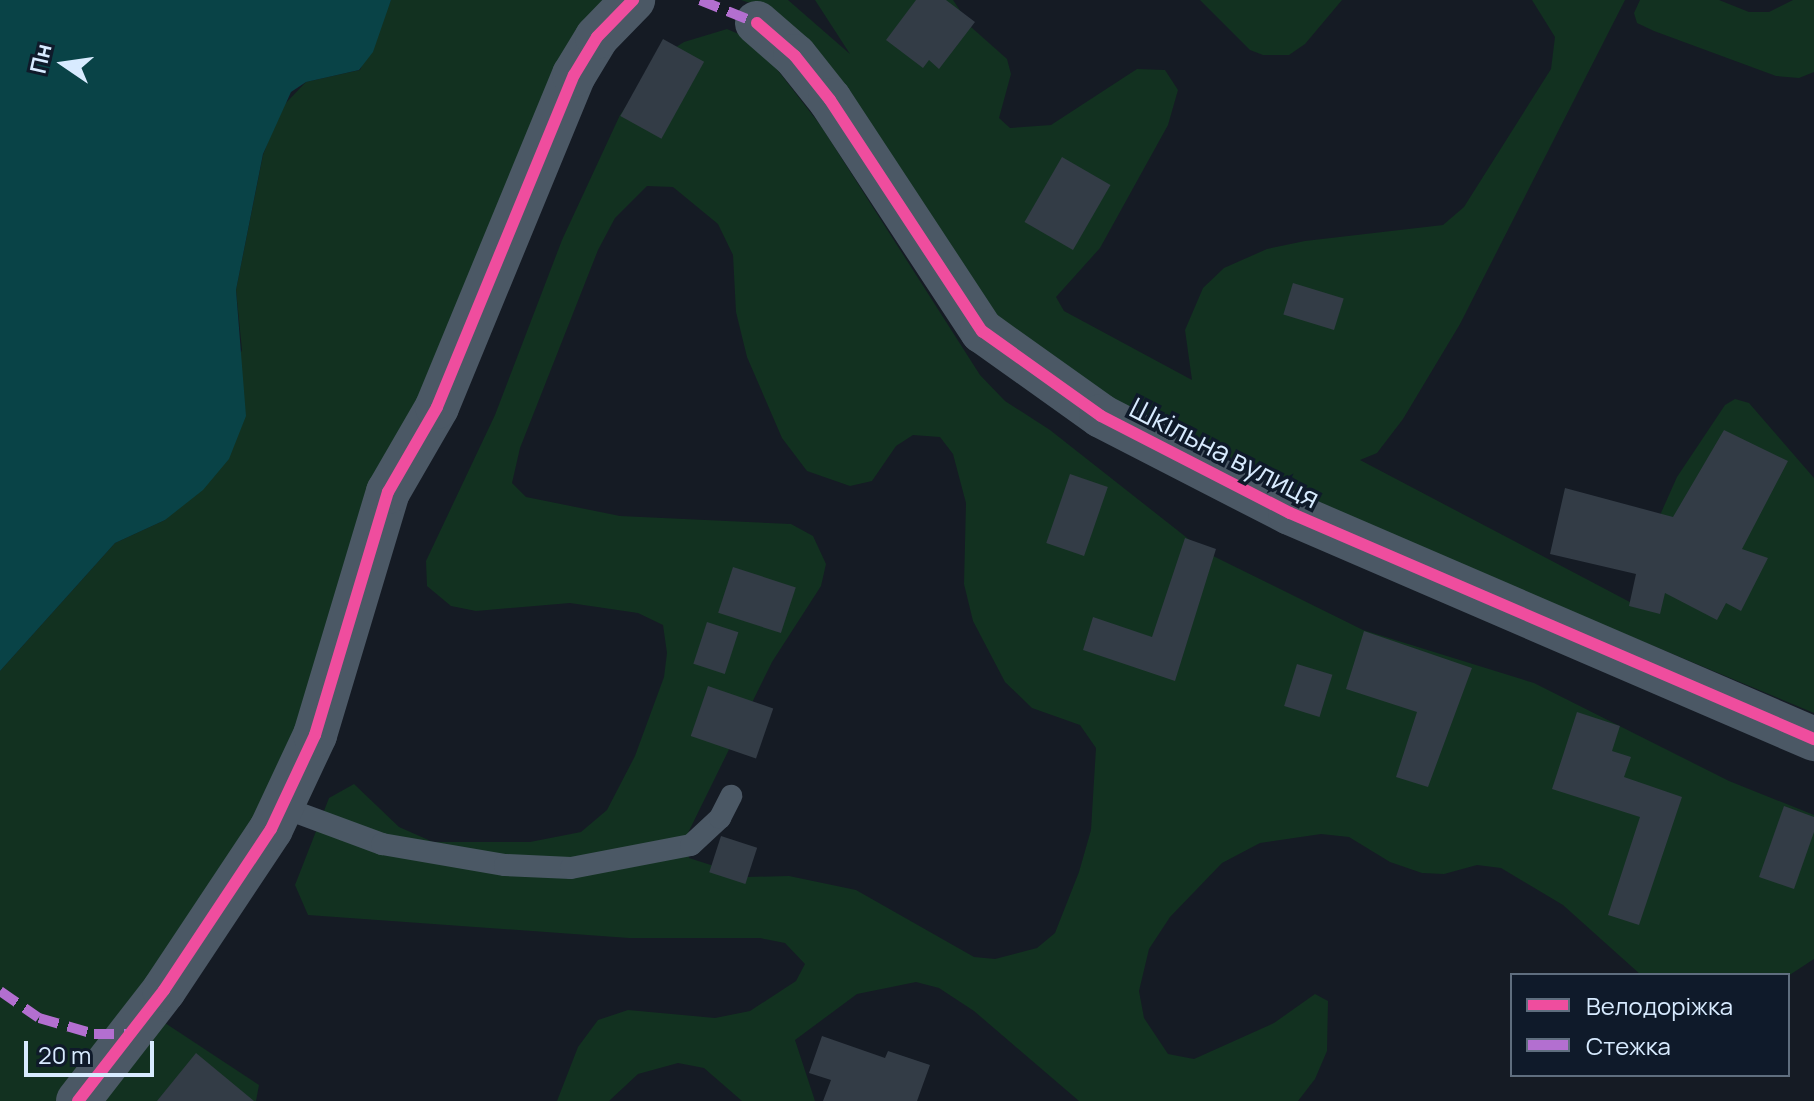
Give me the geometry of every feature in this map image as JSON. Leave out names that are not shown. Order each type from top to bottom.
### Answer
[{"type":"street","points":[[78,1101],[223,906],[282,807],[315,735],[388,492],[437,407],[574,75],[597,37],[633,0]]},
{"type":"street","name":"Шкільна вулиця","points":[[757,23],[795,56],[830,100],[982,331],[1101,416],[1290,513],[1814,739]]},
{"type":"lane","points":[[282,807],[382,844],[505,865],[571,868],[691,845],[720,818],[731,796]]},
{"type":"shaded area","points":[[0,0],[391,0],[373,52],[359,70],[306,82],[291,92],[263,154],[236,290],[246,416],[229,459],[203,490],[165,520],[115,543],[0,671]]},
{"type":"shaded area","points":[[391,0],[625,0],[587,39],[288,779],[70,1101],[0,1101],[0,671],[115,543],[165,520],[242,350],[236,290],[263,155],[281,108],[306,82],[360,70]]},
{"type":"shaded area","points":[[741,0],[788,0],[850,54],[815,0],[953,0],[971,27],[1007,59],[1011,74],[999,118],[1010,128],[1051,125],[1137,69],[1165,70],[1178,90],[1168,125],[1100,248],[1056,297],[1064,311],[1192,380],[1185,330],[1203,288],[1224,268],[1267,249],[1305,241],[1443,225],[1464,207],[1551,69],[1555,37],[1532,0],[1625,0],[1460,324],[1403,419],[1377,453],[1360,460],[1645,610],[1653,531],[1677,477],[1725,405],[1735,399],[1749,403],[1814,478],[1814,713],[1253,479],[1096,390],[988,310],[771,10]]},
{"type":"shaded area","points":[[1200,0],[1342,0],[1305,44],[1289,55],[1263,55],[1250,50]]},
{"type":"shaded area","points":[[1640,0],[1719,0],[1749,12],[1769,12],[1793,0],[1814,0],[1814,72],[1799,78],[1776,76],[1654,31],[1637,23],[1634,13]]},
{"type":"shaded area","points":[[727,29],[755,41],[821,126],[980,375],[1005,401],[1050,430],[1205,552],[1363,630],[1534,683],[1729,781],[1814,815],[1814,959],[1790,975],[1639,973],[1563,905],[1501,868],[1477,865],[1444,874],[1422,873],[1390,862],[1349,837],[1321,834],[1260,843],[1222,863],[1170,917],[1149,949],[1139,991],[1144,1018],[1168,1054],[1194,1059],[1274,1023],[1315,994],[1328,1001],[1327,1051],[1315,1079],[1298,1101],[1079,1101],[974,1011],[939,988],[916,982],[857,994],[795,1040],[815,1101],[742,1101],[704,1068],[678,1063],[638,1074],[609,1101],[557,1101],[578,1047],[598,1020],[628,1010],[715,1018],[750,1011],[796,981],[805,964],[785,943],[760,938],[629,938],[308,915],[295,885],[329,798],[354,784],[399,827],[433,842],[530,842],[581,832],[607,810],[635,756],[664,677],[667,653],[663,625],[638,613],[570,603],[476,611],[451,606],[427,586],[426,561],[495,415],[562,240],[620,115],[662,56],[684,42]],"holes":[[[647,186],[673,187],[718,224],[733,255],[736,312],[747,357],[782,438],[807,471],[850,486],[872,481],[896,446],[913,435],[940,437],[953,454],[966,503],[964,584],[973,621],[1005,682],[1032,708],[1080,725],[1096,748],[1091,830],[1079,872],[1055,933],[1037,948],[995,959],[974,957],[856,890],[789,876],[748,877],[689,858],[687,835],[772,662],[821,586],[826,564],[813,536],[791,524],[620,516],[526,497],[512,483],[520,448],[598,250],[615,218]]]},
{"type":"shaded area","points":[[156,1017],[259,1085],[256,1101],[91,1101]]},
{"type":"building","points":[[916,0],[946,0],[975,22],[939,69],[929,60],[923,68],[886,40]]},
{"type":"building","points":[[663,39],[704,62],[661,139],[620,116]]},
{"type":"building","points":[[1062,157],[1110,185],[1073,250],[1024,222]]},
{"type":"building","points":[[1293,283],[1344,298],[1334,330],[1283,315]]},
{"type":"building","points":[[1724,430],[1788,461],[1742,549],[1768,558],[1741,611],[1726,603],[1717,620],[1665,593],[1660,614],[1629,606],[1636,574],[1550,554],[1565,488],[1673,517]]},
{"type":"building","points":[[1070,474],[1108,487],[1084,556],[1046,543]]},
{"type":"building","points":[[1185,538],[1216,549],[1175,681],[1083,650],[1093,617],[1152,637]]},
{"type":"building","points":[[733,567],[796,587],[781,633],[718,613]]},
{"type":"building","points":[[707,622],[738,632],[725,674],[693,664]]},
{"type":"building","points":[[1364,631],[1472,668],[1428,787],[1396,777],[1417,712],[1346,689]]},
{"type":"building","points":[[1297,664],[1332,675],[1320,717],[1284,706]]},
{"type":"building","points":[[708,686],[773,708],[756,759],[691,736]]},
{"type":"building","points":[[1577,712],[1620,726],[1612,751],[1631,757],[1624,777],[1682,797],[1639,925],[1608,915],[1640,817],[1552,789]]},
{"type":"building","points":[[1784,806],[1814,817],[1814,832],[1794,889],[1759,877]]},
{"type":"building","points":[[721,836],[757,848],[745,884],[709,872]]},
{"type":"building","points":[[822,1036],[885,1058],[888,1051],[930,1065],[917,1101],[823,1101],[831,1080],[809,1073]]},
{"type":"building","points":[[196,1053],[254,1101],[157,1101]]},
{"type":"marked path","points":[[700,0],[757,23]]},
{"type":"marked path","points":[[0,991],[39,1018],[94,1034],[128,1034]]},
{"type":"cycle path","points":[[78,1101],[164,990],[271,829],[315,735],[388,492],[437,407],[574,75],[597,37],[633,0]]},
{"type":"cycle path","points":[[757,23],[795,56],[830,100],[982,331],[1101,416],[1290,513],[1814,739]]}]
